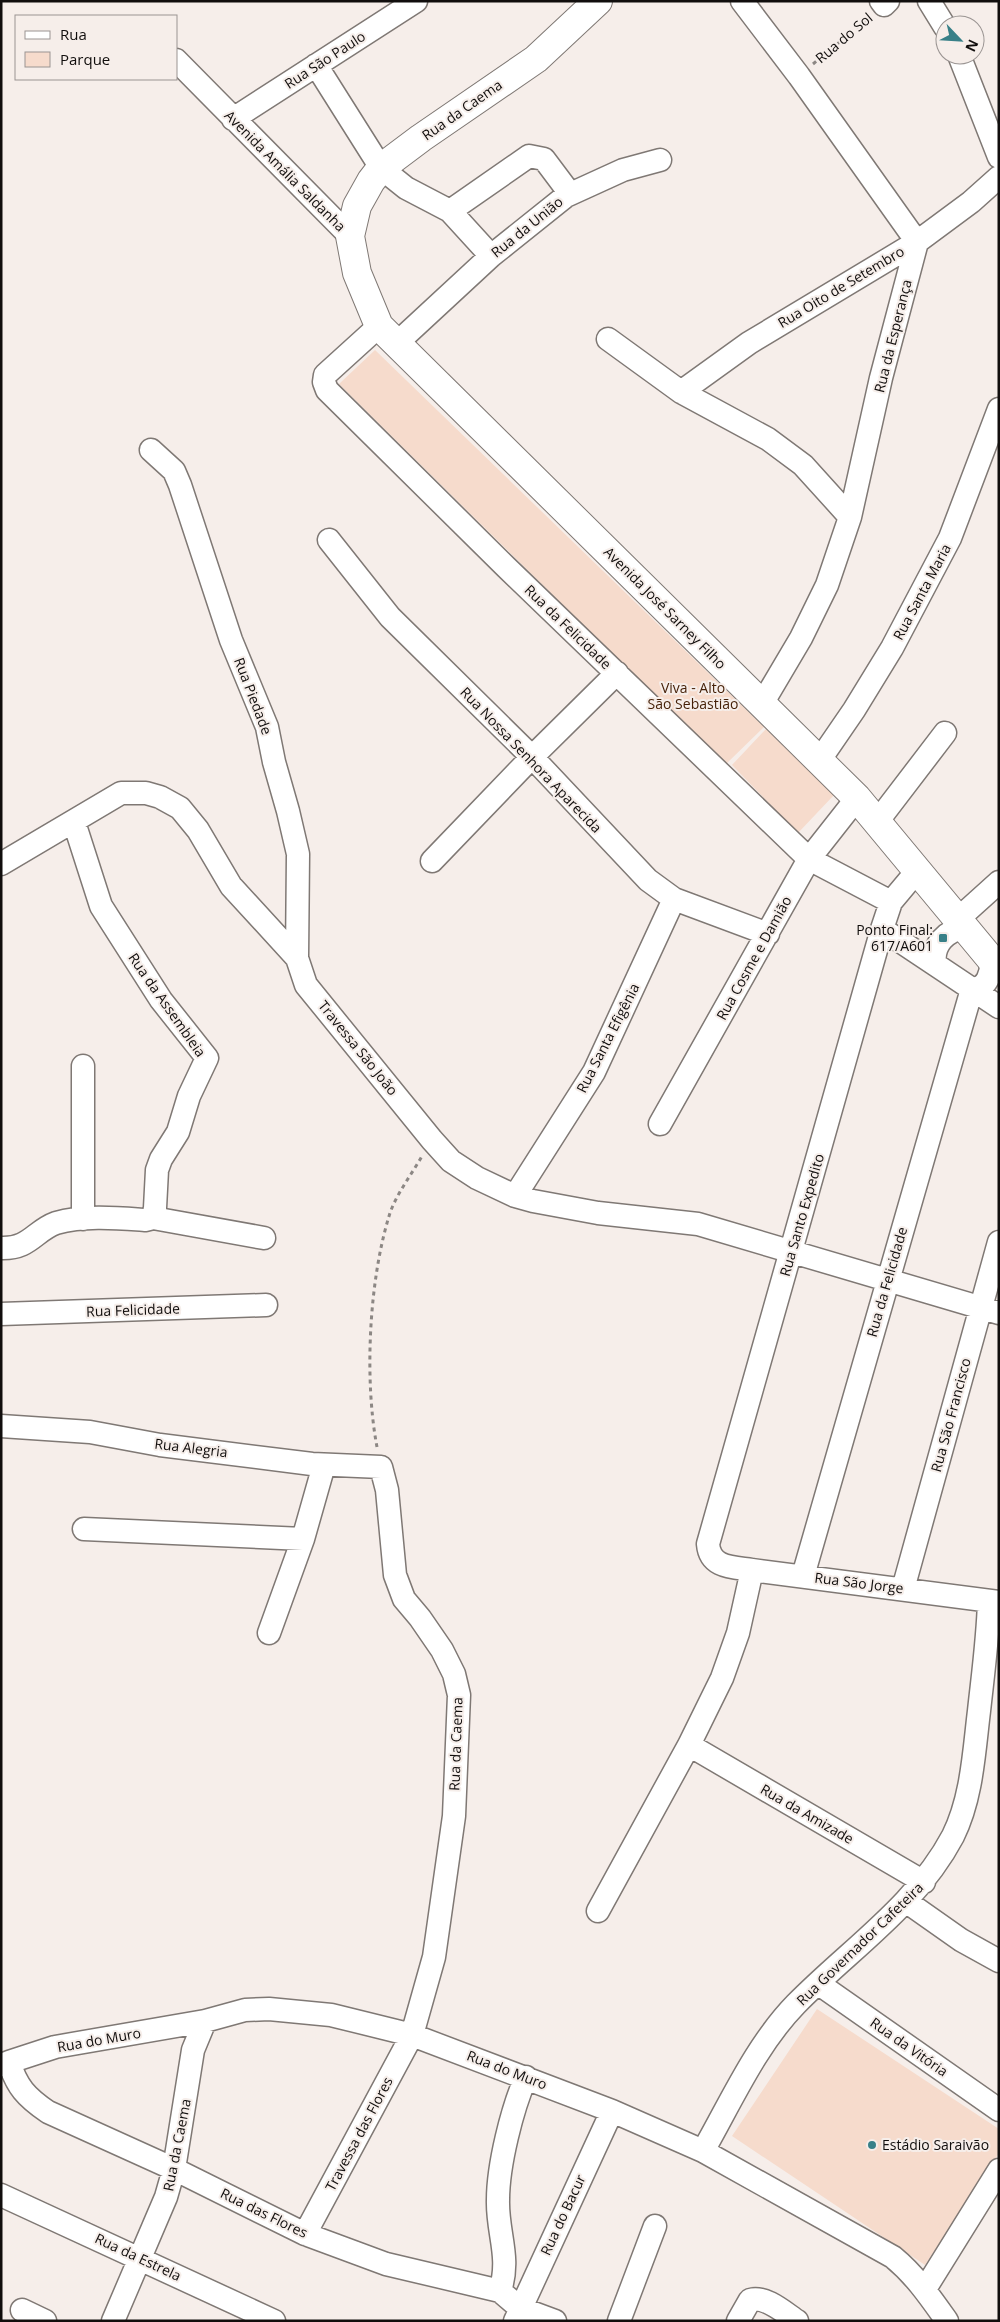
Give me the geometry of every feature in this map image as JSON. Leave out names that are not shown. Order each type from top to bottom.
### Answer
[{"type":"main road","name":"Rua da Caema","points":[[350,236],[360,200],[381,168],[536,59],[598,1]]},
{"type":"main road","name":"Avenida Amália Saldanha","points":[[350,236],[357,273],[388,334]]},
{"type":"main road","name":"Avenida José Sarney Filho","points":[[388,334],[857,798],[995,964]]},
{"type":"street","name":"Rua São Paulo","points":[[233,119],[416,1]]},
{"type":"street","points":[[742,1],[799,76],[916,242]]},
{"type":"street","points":[[929,1],[938,15]]},
{"type":"street","name":"Avenida Amália Saldanha","points":[[178,62],[350,236]]},
{"type":"street","points":[[316,65],[381,168],[406,188],[450,211],[491,256]]},
{"type":"street","points":[[962,65],[999,157]]},
{"type":"street","name":"Rua da União","points":[[388,334],[566,196],[566,187],[544,159],[529,156],[450,211]]},
{"type":"street","points":[[566,196],[623,170],[660,160]]},
{"type":"street","name":"Rua Oito de Setembro","points":[[681,392],[749,343],[916,242],[971,202],[999,178]]},
{"type":"street","name":"Rua da Esperança","points":[[762,704],[801,638],[827,585],[850,517],[881,378],[916,242]]},
{"type":"street","name":"Rua da Felicidade","points":[[388,334],[326,375],[324,382],[327,390],[506,567],[809,859],[891,902]]},
{"type":"street","points":[[608,339],[681,392],[768,439],[803,466],[850,517]]},
{"type":"street","name":"Rua Santa Maria","points":[[820,761],[892,648],[950,538],[999,409]]},
{"type":"street","name":"Rua Piedade","points":[[151,450],[174,471],[180,485],[231,640],[267,727],[298,854],[297,958]]},
{"type":"street","name":"Rua Nossa Senhora Aparecida","points":[[329,540],[390,617],[532,757],[648,880],[674,899],[768,934]]},
{"type":"street","points":[[432,861],[532,757],[617,674]]},
{"type":"street","points":[[877,822],[945,733]]},
{"type":"street","name":"Travessa São João","points":[[1,864],[121,793],[146,793],[160,796],[180,808],[209,846],[231,886],[297,958],[306,985],[450,1161],[477,1178],[516,1196],[533,1201],[598,1213],[698,1224],[792,1251]]},
{"type":"street","name":"Rua Cosme e Damião","points":[[660,1124],[809,859],[857,798]]},
{"type":"street","name":"Rua da Assembleia","points":[[74,822],[101,906],[161,1000],[207,1058],[189,1096],[178,1132],[160,1159],[157,1170],[153,1218]]},
{"type":"street","name":"Rua Santo Expedito","points":[[720,1564],[709,1553],[708,1544],[882,929],[891,902],[917,871]]},
{"type":"street","points":[[935,964],[935,953],[942,938],[961,924],[999,882]]},
{"type":"street","name":"Rua Santa Efigênia","points":[[516,1196],[594,1072],[674,899]]},
{"type":"street","points":[[882,929],[999,1007]]},
{"type":"street","points":[[972,988],[980,987],[987,981],[995,964]]},
{"type":"street","name":"Rua da Felicidade","points":[[803,1576],[972,988]]},
{"type":"street","points":[[83,1066],[83,1219]]},
{"type":"street","points":[[1,1248],[11,1248],[26,1244],[55,1224],[83,1219],[145,1220],[153,1218],[264,1238]]},
{"type":"street","name":"Rua São Francisco","points":[[903,1589],[990,1310],[999,1242]]},
{"type":"street","points":[[792,1251],[990,1310]]},
{"type":"street","name":"Rua Felicidade","points":[[1,1314],[266,1305]]},
{"type":"street","name":"Rua Alegria","points":[[1,1426],[90,1432],[160,1444],[324,1465],[381,1467]]},
{"type":"street","points":[[269,1634],[303,1538],[324,1465]]},
{"type":"street","name":"Rua da Caema","points":[[381,1467],[387,1490],[395,1575],[404,1600],[420,1618],[442,1650],[454,1674],[459,1695],[454,1816],[434,1957],[412,2035]]},
{"type":"street","points":[[84,1529],[303,1538]]},
{"type":"street","name":"Rua São Jorge","points":[[720,1564],[752,1570],[994,1601]]},
{"type":"street","points":[[598,1912],[689,1745],[722,1678],[738,1633],[752,1570]]},
{"type":"street","name":"Rua Governador Cafeteira","points":[[703,2151],[760,2051],[795,2005],[906,1902],[924,1882],[952,1836],[965,1807],[976,1741],[988,1625],[994,1601]]},
{"type":"street","name":"Rua da Amizade","points":[[689,1745],[924,1882]]},
{"type":"street","points":[[906,1902],[961,1940],[999,1961]]},
{"type":"street","name":"Rua da Vitória","points":[[819,1984],[999,2110]]},
{"type":"street","name":"Rua do Muro","points":[[5,2063],[55,2047],[205,2021],[245,2010],[269,2009],[331,2015],[412,2035],[526,2076],[612,2110],[703,2151],[893,2257],[908,2269],[925,2289],[947,2321]]},
{"type":"street","name":"Rua da Caema","points":[[113,2321],[166,2197],[174,2169],[193,2050],[205,2021]]},
{"type":"street","name":"Travessa das Flores","points":[[305,2234],[412,2035]]},
{"type":"street","name":"Rua das Flores","points":[[5,2063],[16,2082],[30,2100],[48,2112],[174,2169],[305,2234],[386,2264],[500,2291],[517,2314],[555,2321]]},
{"type":"street","points":[[500,2291],[505,2277],[506,2262],[498,2200],[503,2161],[518,2095],[526,2076]]},
{"type":"street","name":"Rua do Bacur","points":[[517,2314],[612,2110]]},
{"type":"street","points":[[925,2289],[999,2170]]},
{"type":"street","name":"Rua da Estrela","points":[[1,2195],[274,2321]]},
{"type":"street","points":[[619,2321],[656,2226]]},
{"type":"street","points":[[738,2321],[750,2300],[760,2299],[797,2321]]},
{"type":"street","points":[[22,2310],[45,2321]]},
{"type":"path","name":"Rua do Sol","points":[[799,76],[884,2]]},
{"type":"path","points":[[381,1467],[373,1425],[371,1392],[372,1337],[379,1261],[391,1211],[432,1140]]},
{"type":"green space","name":"Viva - Alto São Sebastião","points":[[375,350],[764,727],[725,765],[339,384]]},
{"type":"green space","points":[[766,729],[834,795],[798,833],[732,765]]},
{"type":"green space","name":"Estádio Saraivão","points":[[817,2009],[999,2129],[999,2153],[925,2265],[732,2136]]},
{"type":"place","name":"Ponto Final: 617/A601","points":[[943,938]]},
{"type":"place","name":"Estádio Saraivão","points":[[872,2145]]}]
